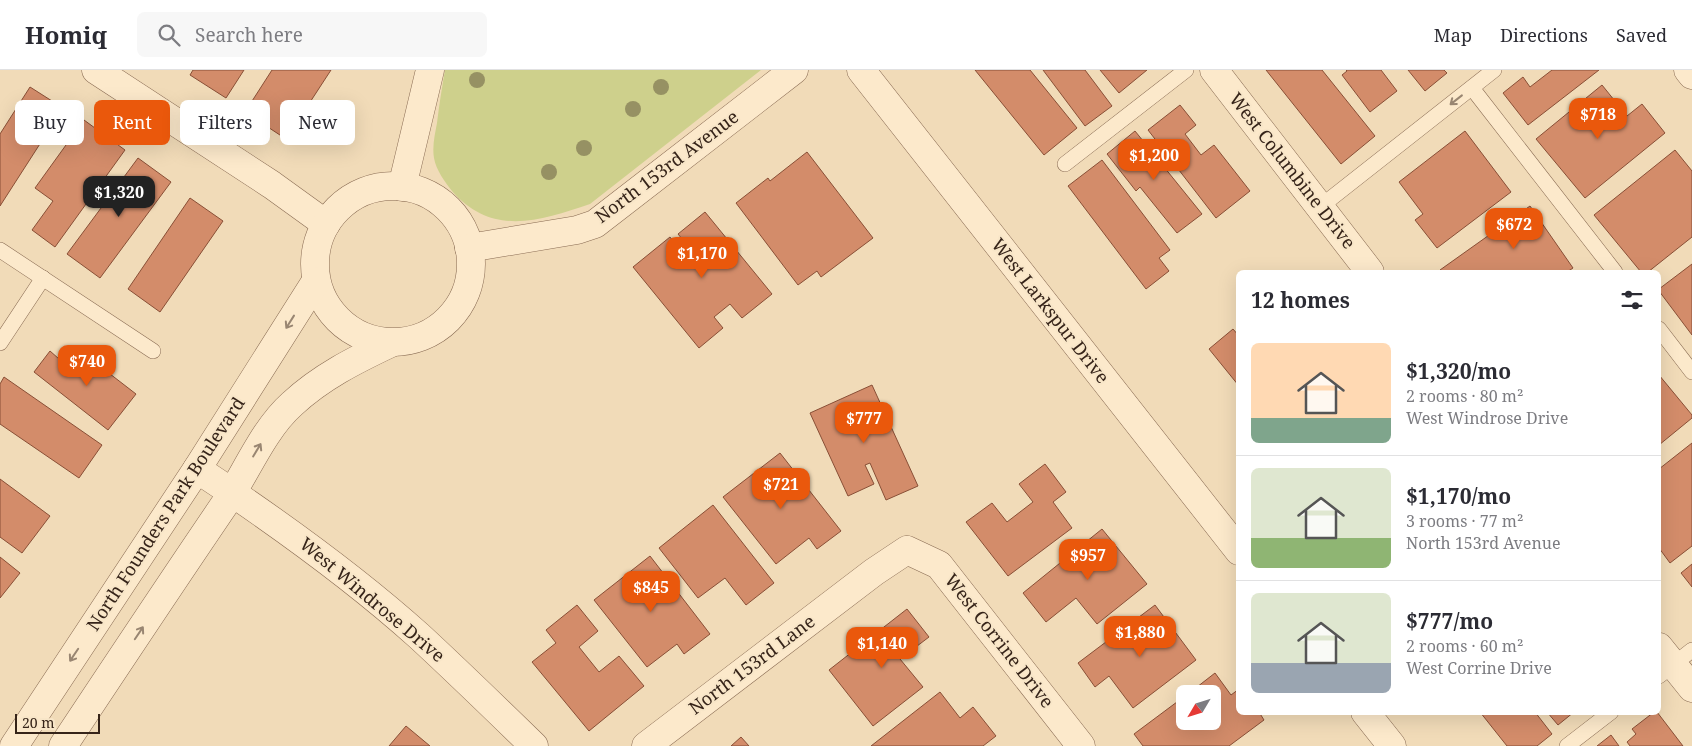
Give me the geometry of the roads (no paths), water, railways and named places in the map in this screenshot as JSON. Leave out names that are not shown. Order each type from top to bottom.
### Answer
[{"type":"street","points":[[96,70],[272,185],[326,224]]},
{"type":"street","points":[[402,187],[430,70]]},
{"type":"street","name":"North 153rd Avenue","points":[[469,248],[577,230],[595,224],[794,70]]},
{"type":"street","name":"West Larkspur Drive","points":[[861,70],[1236,547]]},
{"type":"street","name":"West Columbine Drive","points":[[1214,70],[1368,270]]},
{"type":"street","points":[[1688,70],[1692,75]]},
{"type":"street","points":[[381,187],[402,187],[428,195],[450,211],[465,235],[469,248],[471,268],[467,288],[455,311],[446,322],[430,333],[411,341],[391,343],[370,339],[352,330],[335,317],[324,300],[316,281],[315,259],[319,238],[326,224],[343,204],[361,193],[381,187]]},
{"type":"street","name":"North Founders Park Boulevard","points":[[14,746],[197,469],[316,281]]},
{"type":"street","points":[[63,746],[232,492],[272,426],[290,405],[318,382],[341,367],[391,343]]},
{"type":"street","name":"West Windrose Drive","points":[[197,469],[301,541],[418,635],[534,746]]},
{"type":"street","name":"North 153rd Lane","points":[[646,746],[874,572],[907,550]]},
{"type":"street","name":"West Corrine Drive","points":[[907,550],[939,565],[1081,746]]},
{"type":"street","points":[[1671,660],[1692,688]]},
{"type":"street","points":[[1367,715],[1392,746]]},
{"type":"lane","points":[[1065,164],[1186,70]]},
{"type":"lane","points":[[1320,207],[1494,70]]},
{"type":"lane","points":[[1472,88],[1613,270]]},
{"type":"lane","points":[[0,250],[153,351]]},
{"type":"lane","points":[[0,342],[43,278]]},
{"type":"lane","points":[[1661,332],[1692,372]]},
{"type":"lane","points":[[1567,746],[1607,715]]}]
